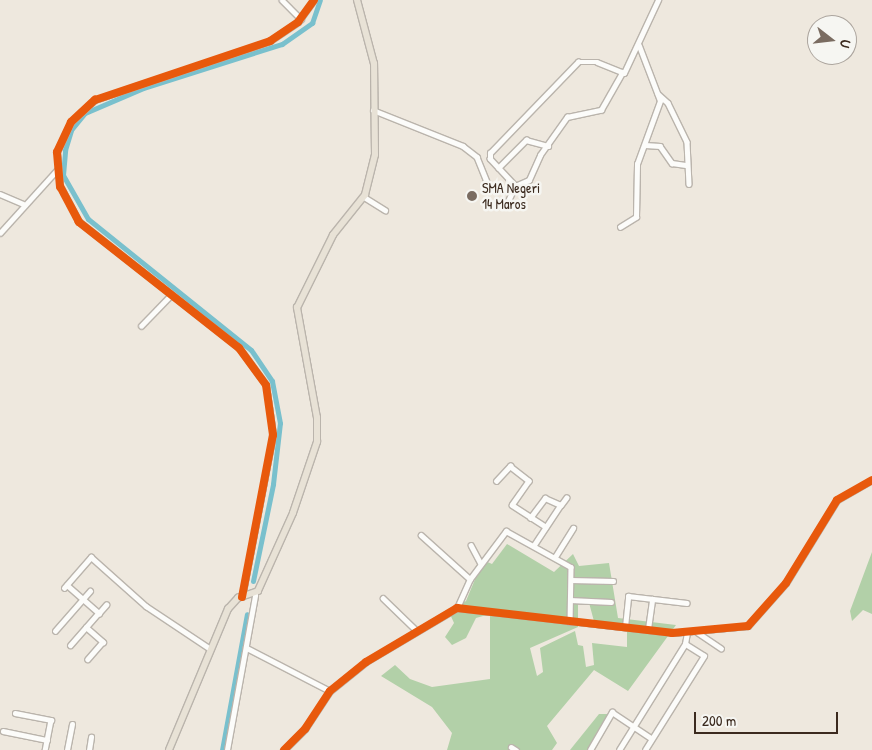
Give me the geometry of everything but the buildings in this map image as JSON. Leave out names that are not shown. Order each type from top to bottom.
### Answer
[{"type":"main road","points":[[169,750],[209,648],[230,606],[242,597],[255,596],[293,513],[317,437],[311,379],[296,322],[298,305],[332,237],[364,197],[375,155],[374,64],[357,0]]},
{"type":"street","points":[[282,0],[301,19]]},
{"type":"street","points":[[242,597],[273,435],[269,395],[245,354],[79,222],[64,199],[57,170],[63,135],[73,118],[94,100],[270,41],[301,19],[314,0]]},
{"type":"street","points":[[515,186],[526,184],[567,117],[603,108],[639,46],[658,0]]},
{"type":"street","points":[[620,227],[636,217],[637,164],[660,105],[658,94],[639,46]]},
{"type":"street","points":[[515,186],[498,168],[490,153],[578,62],[597,62],[622,74]]},
{"type":"street","points":[[658,94],[668,104],[687,142],[686,165],[689,184]]},
{"type":"street","points":[[374,110],[463,146],[477,157],[490,189]]},
{"type":"street","points":[[498,168],[525,141],[548,146]]},
{"type":"street","points":[[645,145],[660,146],[672,164],[686,165]]},
{"type":"street","points":[[0,233],[23,204],[57,170]]},
{"type":"street","points":[[508,201],[515,186]]},
{"type":"street","points":[[0,194],[23,204]]},
{"type":"street","points":[[364,197],[385,210]]},
{"type":"street","points":[[141,326],[170,296]]},
{"type":"street","points":[[496,481],[510,466],[529,481],[511,504],[546,527]]},
{"type":"street","points":[[284,750],[305,730],[330,691],[417,630],[457,608],[570,622],[686,633],[750,624],[786,583],[837,500],[872,480]]},
{"type":"street","points":[[530,518],[546,498],[561,505]]},
{"type":"street","points":[[534,546],[566,498]]},
{"type":"street","points":[[555,557],[572,528]]},
{"type":"street","points":[[457,608],[470,579],[506,531],[571,567],[570,622]]},
{"type":"street","points":[[421,535],[470,579]]},
{"type":"street","points":[[471,545],[480,564]]},
{"type":"street","points":[[99,613],[66,586],[91,557],[146,606],[209,648]]},
{"type":"street","points":[[571,580],[613,582]]},
{"type":"street","points":[[55,631],[90,591]]},
{"type":"street","points":[[227,750],[255,596]]},
{"type":"street","points":[[625,627],[628,596],[687,603]]},
{"type":"street","points":[[383,598],[417,630]]},
{"type":"street","points":[[648,629],[652,599]]},
{"type":"street","points":[[570,600],[611,602]]},
{"type":"street","points":[[71,645],[106,605]]},
{"type":"street","points":[[86,628],[103,642],[88,659]]},
{"type":"street","points":[[697,632],[721,648]]},
{"type":"street","points":[[619,750],[632,724],[686,644],[686,633]]},
{"type":"street","points":[[645,750],[704,656],[686,644]]},
{"type":"street","points":[[247,648],[330,691]]},
{"type":"street","points":[[590,750],[612,712],[651,738]]},
{"type":"street","points":[[15,713],[50,720],[44,750]]},
{"type":"street","points":[[67,750],[72,724]]},
{"type":"street","points":[[3,731],[46,740]]},
{"type":"street","points":[[89,750],[92,737]]},
{"type":"green space","points":[[507,544],[554,572],[573,554],[579,566],[609,563],[618,618],[676,625],[628,691],[594,670],[547,726],[557,743],[552,750],[447,750],[452,733],[432,707],[381,676],[395,665],[410,679],[432,687],[490,679],[490,614],[476,618],[466,638],[452,645],[445,637],[454,623],[449,612],[466,601],[483,560],[492,564]],"holes":[[[578,598],[588,599],[595,625],[627,627],[627,647],[592,643],[594,665],[586,667],[583,646],[578,645],[575,631],[540,648],[543,672],[537,676],[530,648],[578,627]]]},
{"type":"green space","points":[[872,552],[872,614],[863,610],[852,621],[850,611]]},
{"type":"green space","points":[[599,714],[608,714],[587,750],[570,750]]},
{"type":"waterway","points":[[253,581],[273,484],[280,423],[272,381],[251,350],[88,219],[63,175],[65,150],[71,130],[85,113],[143,88],[282,44],[312,23],[320,0]]},
{"type":"waterway","points":[[222,750],[247,614]]},
{"type":"cycle path","points":[[242,597],[273,435],[266,385],[239,348],[79,222],[60,187],[57,152],[71,122],[95,100],[270,41],[298,22],[314,0]]},
{"type":"cycle path","points":[[284,750],[305,729],[330,691],[366,662],[457,608],[672,633],[748,626],[786,583],[837,500],[872,480]]},
{"type":"place","name":"SMA Negeri 14 Maros","points":[[472,196]]}]
